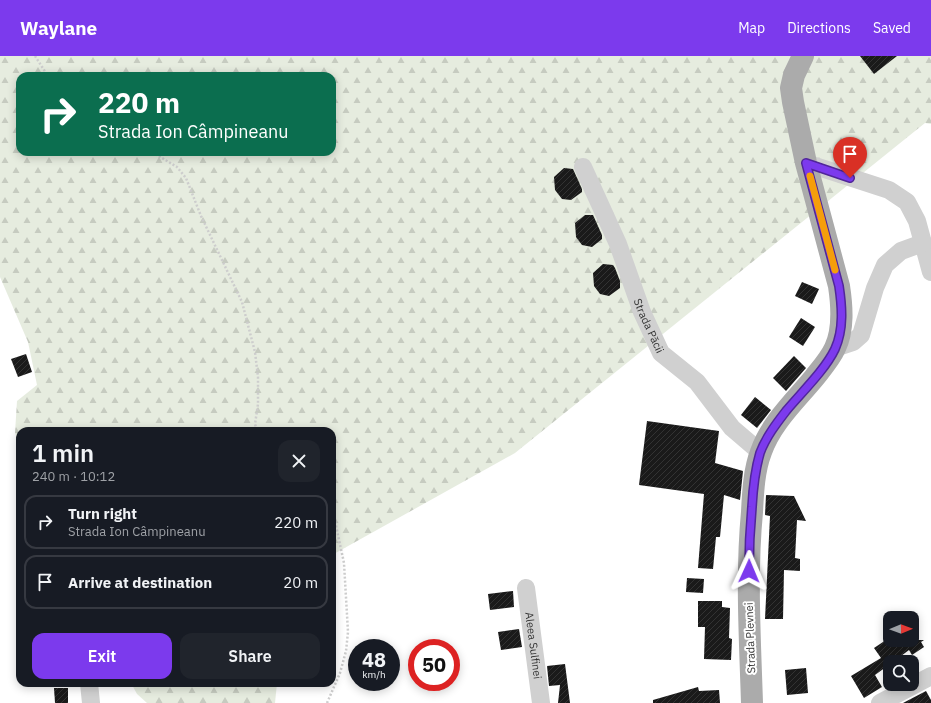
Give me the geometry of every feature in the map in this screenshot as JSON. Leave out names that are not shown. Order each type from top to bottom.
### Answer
[{"type":"main road","name":"Strada Plevnei","points":[[752,703],[749,558],[753,492],[760,452],[776,424],[824,366],[835,348],[841,327],[842,304],[839,286],[806,163],[792,102],[791,88],[794,75],[804,56]]},
{"type":"street","points":[[806,163],[889,190],[907,202],[917,221],[931,272]]},
{"type":"street","name":"Strada Păcii","points":[[583,167],[618,244],[642,312],[661,353],[696,382],[732,428],[760,452]]},
{"type":"street","points":[[835,348],[853,342],[861,335],[875,288],[885,265],[901,251],[923,242]]},
{"type":"street","name":"Aleea Sulfinei","points":[[526,588],[541,703]]},
{"type":"street","points":[[880,703],[931,676]]},
{"type":"street","points":[[90,687],[92,703]]},
{"type":"path","points":[[35,56],[45,72]]},
{"type":"path","points":[[159,156],[177,167],[186,178],[201,216],[242,302],[255,352],[258,377],[256,427]]},
{"type":"path","points":[[336,525],[344,562],[348,632],[346,651],[336,682]]},
{"type":"path","points":[[327,703],[334,687]]},
{"type":"green space","points":[[0,56],[931,56],[931,124],[925,123],[515,453],[336,553],[336,427],[16,427],[16,435],[15,433],[17,401],[37,385],[28,342],[0,277]]},
{"type":"green space","points":[[133,687],[277,687],[275,703],[147,703],[137,694]]},
{"type":"building","points":[[860,56],[897,56],[874,74]]},
{"type":"building","points":[[564,168],[573,169],[582,189],[582,192],[571,200],[562,199],[555,190],[554,177]]},
{"type":"building","points":[[585,215],[593,215],[602,235],[602,239],[592,247],[582,245],[576,237],[575,223]]},
{"type":"building","points":[[603,264],[613,265],[620,281],[620,288],[609,296],[600,294],[594,286],[593,273]]},
{"type":"building","points":[[802,282],[819,289],[812,304],[795,296]]},
{"type":"building","points":[[801,318],[815,327],[803,346],[789,337]]},
{"type":"building","points":[[26,354],[32,372],[18,377],[11,359]]},
{"type":"building","points":[[794,356],[806,368],[786,391],[773,378]]},
{"type":"building","points":[[755,397],[771,410],[757,428],[741,415]]},
{"type":"building","points":[[647,421],[719,431],[715,463],[743,471],[740,500],[724,495],[720,537],[716,537],[713,569],[698,568],[704,494],[639,485]]},
{"type":"building","points":[[766,495],[794,496],[806,521],[797,520],[795,558],[800,559],[800,571],[784,570],[783,619],[765,619],[770,516],[765,515]]},
{"type":"building","points":[[687,578],[704,579],[703,593],[686,592]]},
{"type":"building","points":[[513,591],[514,607],[490,610],[488,594]]},
{"type":"building","points":[[698,601],[722,601],[722,607],[730,608],[729,638],[732,639],[731,660],[704,659],[705,627],[698,627]]},
{"type":"building","points":[[519,629],[522,647],[501,650],[498,632]]},
{"type":"building","points":[[919,640],[924,640],[921,642],[924,647],[912,655],[909,650],[902,655],[883,655],[883,669],[875,675],[882,687],[864,698],[851,676],[881,658],[874,648],[883,642],[883,647],[919,647]]},
{"type":"building","points":[[565,664],[570,703],[558,703],[560,685],[549,686],[547,666]]},
{"type":"building","points":[[806,668],[808,693],[787,695],[785,670]]},
{"type":"building","points":[[698,687],[699,691],[719,690],[720,703],[653,703],[653,700]]},
{"type":"building","points":[[54,688],[68,688],[68,703],[55,703]]},
{"type":"building","points":[[926,691],[931,703],[903,703]]},
{"type":"slow traffic","points":[[810,176],[835,270]]},
{"type":"route","points":[[749,571],[753,492],[760,452],[776,424],[824,366],[835,348],[841,327],[842,304],[839,286],[806,163],[850,178]]}]
